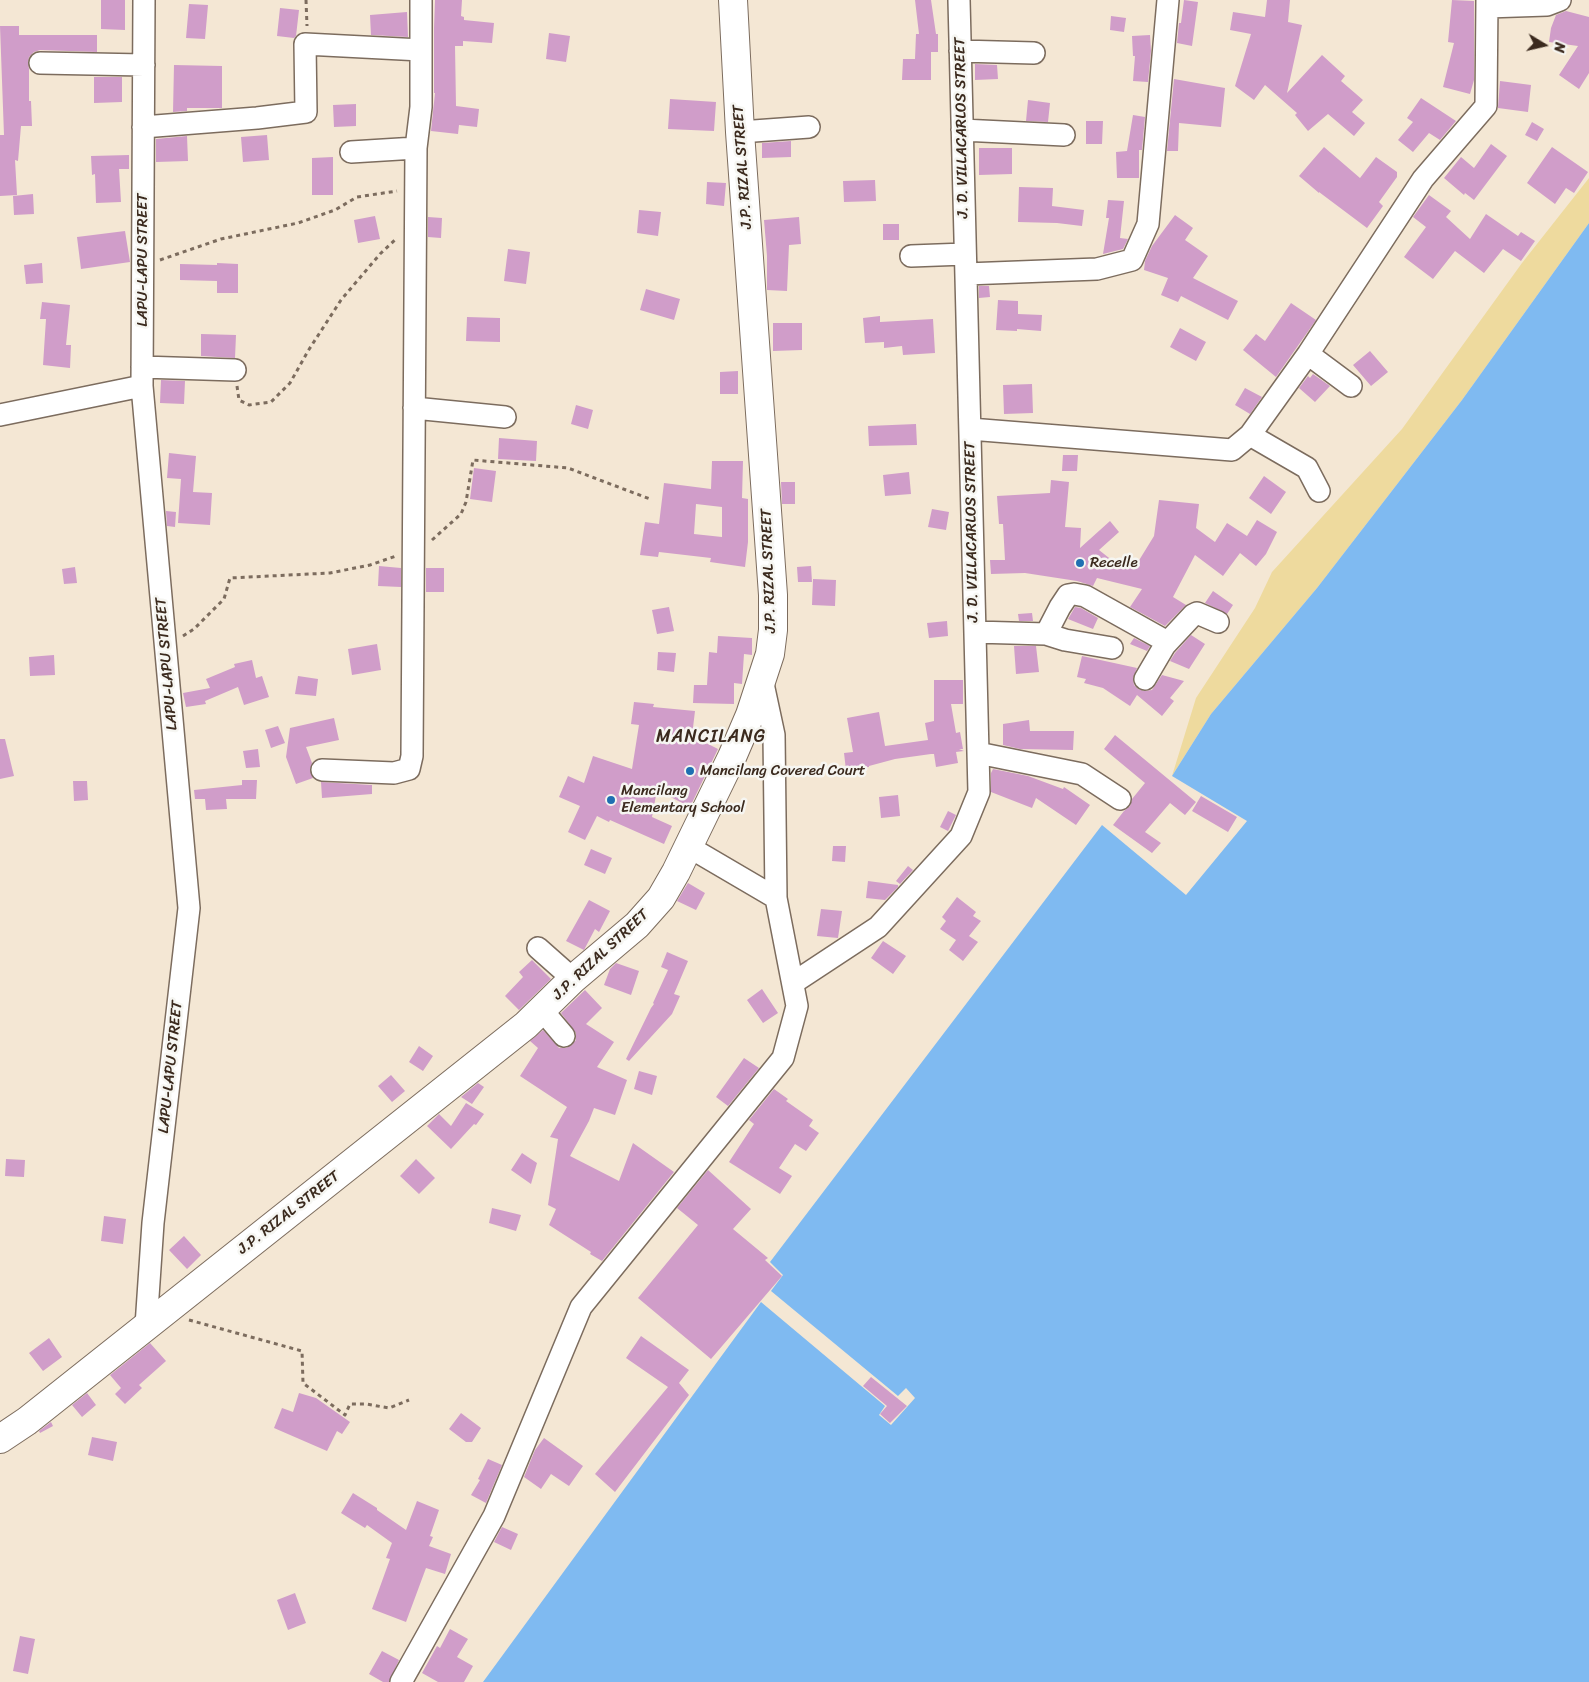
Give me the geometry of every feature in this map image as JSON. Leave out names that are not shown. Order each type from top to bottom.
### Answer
[{"type":"main road","name":"J.P. RIZAL STREET","points":[[0,1439],[27,1421],[526,1025],[573,979],[637,925],[661,898],[689,847],[750,715],[770,654],[773,630],[773,594],[732,0]]},
{"type":"street","name":"LAPU-LAPU STREET","points":[[144,0],[142,376],[189,908],[154,1223],[154,1320]]},
{"type":"street","points":[[322,770],[394,773],[409,769],[412,756],[415,222],[416,148],[421,107],[421,0]]},
{"type":"street","name":"J. D. VILLACARLOS STREET","points":[[793,983],[878,927],[962,836],[979,792],[959,0]]},
{"type":"street","points":[[912,256],[966,264],[1097,269],[1132,260],[1148,224],[1168,0]]},
{"type":"street","points":[[970,429],[1232,450],[1250,435],[1308,354],[1423,179],[1486,106],[1487,3],[1547,4],[1560,0]]},
{"type":"street","points":[[144,127],[306,112],[305,44],[421,50]]},
{"type":"street","points":[[960,51],[1034,53]]},
{"type":"street","points":[[40,63],[144,65]]},
{"type":"street","points":[[740,132],[809,127]]},
{"type":"street","points":[[962,130],[1064,135]]},
{"type":"street","points":[[351,152],[416,148]]},
{"type":"street","points":[[1308,354],[1351,386]]},
{"type":"street","points":[[0,415],[142,376],[235,370]]},
{"type":"street","points":[[414,408],[505,417]]},
{"type":"street","points":[[1250,435],[1307,468],[1319,491]]},
{"type":"street","points":[[1046,634],[1068,595],[1074,594],[1085,596],[1162,639],[1165,645]]},
{"type":"street","points":[[1145,679],[1165,645],[1193,615],[1196,613],[1218,622]]},
{"type":"street","points":[[975,632],[1046,634],[1065,640],[1112,648]]},
{"type":"street","points":[[401,1682],[494,1516],[581,1307],[783,1058],[797,1006],[776,898],[774,735],[762,680]]},
{"type":"street","points":[[978,753],[1082,774],[1120,799]]},
{"type":"street","points":[[689,847],[776,898]]},
{"type":"street","points":[[538,948],[573,979]]},
{"type":"street","points":[[542,1010],[564,1036]]},
{"type":"path","points":[[305,44],[306,0]]},
{"type":"path","points":[[143,266],[221,239],[298,223],[335,210],[357,198],[416,188]]},
{"type":"path","points":[[235,370],[239,400],[248,405],[271,402],[290,384],[308,351],[341,300],[380,254],[415,222]]},
{"type":"path","points":[[194,629],[224,599],[230,578],[330,573],[370,565],[413,550],[435,538],[461,514],[466,502],[473,460],[568,468],[650,499]]},
{"type":"path","points":[[154,1320],[302,1351],[303,1383],[345,1415],[350,1404],[366,1404],[389,1408],[409,1400]]},
{"type":"sand","points":[[1589,178],[1589,223],[1462,400],[1317,588],[1211,714],[1172,776],[1196,698],[1255,608],[1272,572],[1402,429],[1522,263]]},
{"type":"water","points":[[1589,223],[1589,1682],[483,1682],[761,1302],[885,1406],[879,1415],[891,1425],[915,1398],[906,1388],[898,1396],[771,1291],[783,1275],[770,1262],[1102,825],[1186,895],[1247,821],[1172,776],[1211,714],[1317,588],[1462,400]]},
{"type":"building","points":[[101,0],[125,0],[125,30],[101,29]]},
{"type":"building","points":[[435,0],[462,0],[461,16],[464,17],[464,20],[494,23],[492,43],[463,41],[463,46],[455,46],[456,106],[479,109],[477,127],[459,125],[458,134],[431,131],[435,93]]},
{"type":"building","points":[[915,0],[931,0],[936,34],[938,34],[938,52],[931,52],[931,80],[902,80],[903,59],[915,59],[916,34],[919,34]]},
{"type":"building","points":[[1184,0],[1198,2],[1192,46],[1177,43]]},
{"type":"building","points":[[1267,0],[1290,0],[1288,22],[1302,25],[1287,93],[1322,55],[1345,76],[1341,81],[1363,100],[1352,112],[1365,123],[1354,136],[1328,114],[1308,131],[1295,115],[1297,113],[1265,85],[1254,100],[1235,86],[1251,34],[1230,30],[1233,12],[1265,17]]},
{"type":"building","points":[[1452,0],[1474,1],[1474,80],[1470,94],[1443,87],[1454,43],[1448,42]]},
{"type":"building","points":[[189,4],[208,5],[205,39],[186,38]]},
{"type":"building","points":[[280,8],[299,10],[296,36],[294,38],[277,36]]},
{"type":"building","points":[[1566,11],[1589,17],[1589,73],[1579,89],[1559,75],[1578,46],[1549,42],[1551,28],[1556,15]]},
{"type":"building","points":[[407,12],[408,37],[371,35],[370,15]]},
{"type":"building","points":[[1111,16],[1126,18],[1124,32],[1110,30]]},
{"type":"building","points":[[0,26],[19,26],[19,35],[97,35],[97,52],[40,50],[34,52],[29,57],[29,101],[31,101],[32,126],[21,126],[18,161],[15,160],[17,195],[0,196],[0,135],[4,135]]},
{"type":"building","points":[[549,33],[570,36],[566,62],[546,59]]},
{"type":"building","points":[[1150,35],[1151,51],[1148,82],[1133,81],[1135,56],[1133,56],[1132,36]]},
{"type":"building","points":[[975,64],[997,65],[998,79],[975,80]]},
{"type":"building","points":[[174,65],[222,66],[222,108],[187,108],[187,111],[173,112]]},
{"type":"building","points":[[94,77],[122,77],[122,102],[94,103]]},
{"type":"building","points":[[1174,79],[1225,88],[1221,127],[1179,123],[1178,151],[1167,151]]},
{"type":"building","points":[[1500,81],[1531,85],[1528,112],[1498,108]]},
{"type":"building","points":[[1421,98],[1456,121],[1440,140],[1429,133],[1413,152],[1398,140],[1413,122],[1407,118]]},
{"type":"building","points":[[670,99],[716,102],[714,131],[668,129]]},
{"type":"building","points":[[1028,100],[1050,103],[1048,122],[1026,121]]},
{"type":"building","points":[[356,104],[356,126],[334,127],[333,105]]},
{"type":"building","points":[[1133,115],[1145,117],[1142,150],[1139,150],[1139,178],[1117,178],[1116,152],[1127,151]]},
{"type":"building","points":[[1086,121],[1103,121],[1102,144],[1086,144]]},
{"type":"building","points":[[1532,122],[1544,129],[1537,141],[1525,135]]},
{"type":"building","points":[[267,135],[269,160],[243,162],[241,137]]},
{"type":"building","points":[[187,136],[188,161],[156,162],[156,139]]},
{"type":"building","points":[[791,141],[791,157],[762,158],[762,143]]},
{"type":"building","points":[[1491,144],[1507,156],[1474,200],[1465,193],[1464,195],[1444,178],[1461,157],[1474,168]]},
{"type":"building","points":[[1324,147],[1360,178],[1376,157],[1397,172],[1397,177],[1379,202],[1383,206],[1367,228],[1299,176]]},
{"type":"building","points":[[1552,147],[1588,172],[1574,193],[1566,188],[1555,204],[1527,183]]},
{"type":"building","points":[[979,148],[1012,148],[1012,174],[979,175]]},
{"type":"building","points":[[129,155],[129,169],[119,169],[121,202],[96,203],[95,174],[92,175],[91,156]]},
{"type":"building","points":[[333,157],[333,195],[312,195],[312,158]]},
{"type":"building","points":[[875,180],[876,201],[844,202],[843,181]]},
{"type":"building","points":[[707,182],[726,183],[724,206],[706,204]]},
{"type":"building","points":[[1019,187],[1053,188],[1052,206],[1084,210],[1082,226],[1018,222]]},
{"type":"building","points":[[33,194],[34,214],[14,215],[13,196]]},
{"type":"building","points":[[1429,195],[1451,211],[1446,217],[1470,239],[1486,214],[1518,236],[1521,232],[1535,241],[1521,261],[1503,249],[1484,273],[1455,251],[1433,279],[1404,257],[1426,227],[1413,217]]},
{"type":"building","points":[[1108,200],[1124,201],[1120,238],[1128,239],[1123,249],[1103,254],[1109,218],[1106,218]]},
{"type":"building","points":[[639,210],[661,212],[658,236],[637,233]]},
{"type":"building","points":[[1175,215],[1193,228],[1185,240],[1208,256],[1193,278],[1238,301],[1228,320],[1181,296],[1178,302],[1161,295],[1168,278],[1144,270],[1145,261],[1152,246]]},
{"type":"building","points":[[375,216],[380,239],[358,243],[354,220]]},
{"type":"building","points":[[428,217],[442,218],[441,238],[428,237]]},
{"type":"building","points":[[799,217],[801,244],[789,245],[787,291],[767,290],[764,220]]},
{"type":"building","points":[[883,224],[899,224],[899,240],[883,240]]},
{"type":"building","points":[[125,231],[130,262],[81,269],[77,237]]},
{"type":"building","points":[[508,249],[530,252],[526,284],[504,281]]},
{"type":"building","points":[[42,263],[43,283],[26,284],[24,265]]},
{"type":"building","points":[[217,263],[238,264],[238,293],[217,293],[217,281],[180,280],[180,264],[217,265]]},
{"type":"building","points":[[979,286],[989,286],[990,297],[979,298]]},
{"type":"building","points":[[646,289],[680,299],[674,320],[640,310]]},
{"type":"building","points":[[998,300],[1018,301],[1018,314],[1042,315],[1041,331],[996,330]]},
{"type":"building","points":[[42,302],[70,305],[66,345],[71,345],[70,368],[43,365],[46,319],[40,319]]},
{"type":"building","points":[[1291,303],[1316,320],[1276,377],[1243,350],[1256,334],[1265,341]]},
{"type":"building","points":[[880,316],[880,322],[933,319],[935,353],[903,355],[902,346],[884,348],[884,342],[865,343],[863,318]]},
{"type":"building","points":[[467,317],[500,318],[500,342],[466,341]]},
{"type":"building","points":[[773,323],[802,323],[802,350],[773,351]]},
{"type":"building","points":[[1180,328],[1206,342],[1196,361],[1170,347]]},
{"type":"building","points":[[201,334],[236,335],[235,358],[201,356]]},
{"type":"building","points":[[1370,351],[1388,372],[1371,386],[1353,365]]},
{"type":"building","points":[[738,371],[738,394],[720,394],[720,372]]},
{"type":"building","points":[[1313,374],[1330,386],[1315,402],[1299,388],[1308,376],[1310,378]]},
{"type":"building","points":[[161,380],[185,381],[184,404],[160,403]]},
{"type":"building","points":[[1032,384],[1033,413],[1004,414],[1003,385]]},
{"type":"building","points":[[1245,388],[1262,397],[1250,414],[1235,405]]},
{"type":"building","points":[[576,405],[593,410],[588,429],[571,424]]},
{"type":"building","points":[[916,424],[917,445],[869,446],[868,426]]},
{"type":"building","points":[[499,438],[537,441],[536,461],[498,459]]},
{"type":"building","points":[[169,453],[196,456],[193,492],[212,493],[210,525],[178,523],[181,479],[167,478]]},
{"type":"building","points":[[1063,455],[1078,455],[1077,471],[1062,471]]},
{"type":"building","points":[[712,461],[743,461],[742,498],[748,499],[748,542],[745,567],[710,562],[711,558],[659,552],[658,557],[640,555],[645,522],[659,524],[664,483],[711,489]],"holes":[[[696,504],[722,507],[722,537],[694,534]]]},
{"type":"building","points":[[474,468],[496,471],[492,502],[470,499]]},
{"type":"building","points":[[909,472],[911,494],[885,496],[883,475]]},
{"type":"building","points":[[1264,476],[1286,492],[1271,514],[1249,498]]},
{"type":"building","points":[[1051,480],[1069,482],[1065,527],[1081,528],[1080,548],[1110,521],[1119,532],[1099,550],[1123,569],[1133,558],[1138,562],[1154,536],[1159,500],[1199,504],[1196,528],[1215,542],[1227,523],[1247,536],[1257,520],[1277,532],[1266,554],[1256,566],[1240,553],[1223,576],[1195,555],[1173,597],[1186,605],[1165,626],[1130,607],[1142,589],[1097,578],[1093,586],[1077,581],[1025,573],[991,574],[990,560],[1005,560],[1003,524],[999,524],[997,496],[1050,493]]},
{"type":"building","points":[[781,482],[795,482],[795,504],[782,504]]},
{"type":"building","points":[[932,509],[949,512],[946,530],[928,527]]},
{"type":"building","points":[[166,511],[176,512],[175,527],[167,526]]},
{"type":"building","points":[[379,566],[401,568],[401,587],[378,586]]},
{"type":"building","points":[[811,566],[812,582],[798,582],[797,567]]},
{"type":"building","points":[[75,567],[77,583],[64,584],[62,569]]},
{"type":"building","points":[[426,568],[444,568],[444,592],[426,592]]},
{"type":"building","points":[[813,579],[836,580],[835,606],[812,605]]},
{"type":"building","points":[[1213,591],[1233,605],[1227,614],[1205,603]]},
{"type":"building","points":[[669,607],[674,631],[657,634],[652,610]]},
{"type":"building","points":[[1075,607],[1081,608],[1098,618],[1093,629],[1068,619]]},
{"type":"building","points":[[1032,613],[1033,621],[1019,621],[1018,614]]},
{"type":"building","points":[[947,621],[948,636],[929,638],[927,623]]},
{"type":"building","points":[[1191,635],[1205,644],[1189,669],[1170,661]]},
{"type":"building","points":[[718,636],[752,638],[752,655],[744,654],[742,684],[734,683],[734,704],[693,703],[694,685],[707,685],[709,652],[717,653]]},
{"type":"building","points":[[1134,638],[1150,646],[1147,651],[1130,644]]},
{"type":"building","points":[[377,644],[381,670],[352,675],[348,649]]},
{"type":"building","points":[[1014,646],[1036,646],[1039,672],[1016,674]]},
{"type":"building","points":[[658,652],[676,653],[674,672],[657,670]]},
{"type":"building","points":[[54,655],[55,675],[30,676],[29,657]]},
{"type":"building","points":[[1082,656],[1137,668],[1133,678],[1134,685],[1144,691],[1152,690],[1162,675],[1184,681],[1170,698],[1174,701],[1162,716],[1137,695],[1130,706],[1103,688],[1084,683],[1086,679],[1077,677]]},
{"type":"building","points":[[252,660],[256,678],[262,676],[269,697],[244,705],[238,687],[205,701],[206,704],[186,707],[183,693],[210,688],[206,679],[235,667],[234,664]]},
{"type":"building","points":[[298,676],[318,679],[316,696],[295,694]]},
{"type":"building","points":[[934,680],[963,680],[963,704],[951,704],[956,733],[960,732],[963,749],[959,749],[964,751],[956,752],[958,763],[936,767],[934,754],[931,754],[895,759],[869,767],[846,770],[844,753],[853,752],[847,718],[879,712],[885,746],[928,740],[925,723],[934,721]]},
{"type":"building","points":[[634,702],[654,704],[653,707],[695,711],[692,736],[718,749],[690,807],[657,790],[652,817],[672,826],[664,844],[597,816],[585,840],[568,832],[580,806],[559,797],[568,776],[584,783],[593,756],[632,769],[639,725],[631,724]]},
{"type":"building","points":[[334,718],[339,740],[306,747],[312,763],[310,770],[313,778],[296,784],[286,757],[290,728]]},
{"type":"building","points":[[1029,720],[1030,731],[1074,731],[1073,750],[1020,749],[1003,745],[1003,724]]},
{"type":"building","points":[[278,726],[285,743],[271,748],[265,730]]},
{"type":"building","points":[[1115,735],[1196,802],[1185,815],[1170,803],[1145,832],[1161,843],[1152,853],[1113,825],[1130,806],[1132,799],[1145,783],[1104,749]]},
{"type":"building","points":[[0,739],[5,739],[14,776],[0,779]]},
{"type":"building","points":[[258,749],[260,767],[246,768],[243,751]]},
{"type":"building","points":[[993,769],[1028,776],[1063,789],[1064,787],[1090,805],[1076,825],[1036,798],[1032,808],[991,792],[991,773]]},
{"type":"building","points":[[242,780],[257,780],[256,799],[226,799],[227,809],[206,810],[205,799],[195,799],[194,790],[242,785]]},
{"type":"building","points":[[73,781],[87,781],[88,800],[74,801]]},
{"type":"building","points":[[321,782],[372,785],[372,794],[322,798]]},
{"type":"building","points":[[898,795],[900,816],[881,818],[879,797]]},
{"type":"building","points":[[1201,796],[1237,817],[1228,832],[1192,811]]},
{"type":"building","points":[[948,811],[956,815],[948,831],[940,827]]},
{"type":"building","points":[[833,846],[846,846],[845,862],[832,861]]},
{"type":"building","points":[[591,849],[612,858],[605,874],[584,865]]},
{"type":"building","points":[[908,866],[913,870],[900,884],[896,881]]},
{"type":"building","points":[[868,881],[898,885],[898,887],[885,900],[866,898]]},
{"type":"building","points":[[688,883],[705,893],[696,910],[677,901]]},
{"type":"building","points":[[957,897],[976,912],[973,916],[981,921],[969,936],[978,942],[963,961],[949,950],[956,940],[940,929],[946,921],[942,917]]},
{"type":"building","points":[[589,900],[610,911],[599,932],[595,929],[584,950],[566,941]]},
{"type":"building","points":[[821,909],[842,911],[838,938],[817,936]]},
{"type":"building","points":[[883,941],[906,956],[893,974],[871,958]]},
{"type":"building","points":[[667,952],[688,961],[674,994],[680,996],[672,1014],[629,1061],[626,1059],[654,1004],[668,970],[661,967]]},
{"type":"building","points":[[532,960],[551,979],[519,1010],[505,996],[523,977],[519,972]]},
{"type":"building","points":[[616,963],[639,971],[631,995],[604,985],[610,969]]},
{"type":"building","points":[[762,989],[778,1013],[763,1023],[747,1000]]},
{"type":"building","points":[[585,990],[602,1008],[586,1024],[614,1042],[597,1067],[627,1080],[615,1115],[594,1108],[570,1156],[619,1181],[633,1143],[674,1172],[602,1261],[549,1225],[556,1209],[548,1205],[558,1139],[550,1137],[567,1107],[520,1076],[538,1048],[530,1041],[543,1030],[559,1048],[566,1048],[576,1040],[576,1033],[561,1013]]},
{"type":"building","points":[[419,1046],[433,1056],[423,1071],[409,1062]]},
{"type":"building","points":[[744,1058],[759,1068],[728,1106],[716,1097]]},
{"type":"building","points":[[639,1071],[657,1076],[652,1095],[634,1089]]},
{"type":"building","points":[[391,1075],[405,1091],[392,1102],[378,1086]]},
{"type":"building","points":[[478,1083],[484,1087],[472,1104],[461,1097]]},
{"type":"building","points":[[774,1089],[788,1099],[786,1101],[813,1120],[809,1126],[819,1133],[806,1151],[795,1144],[779,1168],[792,1176],[780,1194],[729,1162],[754,1124],[749,1120]]},
{"type":"building","points":[[466,1103],[484,1114],[476,1125],[474,1124],[451,1149],[427,1126],[439,1114],[451,1126]]},
{"type":"building","points":[[522,1153],[537,1163],[531,1184],[511,1170]]},
{"type":"building","points":[[6,1159],[25,1160],[24,1177],[5,1176]]},
{"type":"building","points":[[416,1159],[435,1178],[419,1194],[400,1176]]},
{"type":"building","points":[[708,1170],[751,1209],[733,1229],[768,1258],[765,1260],[782,1276],[711,1359],[638,1298],[698,1225],[677,1208]]},
{"type":"building","points":[[492,1208],[521,1215],[516,1231],[489,1223]]},
{"type":"building","points":[[104,1216],[126,1219],[123,1244],[101,1241]]},
{"type":"building","points":[[184,1236],[201,1255],[187,1269],[169,1250]]},
{"type":"building","points":[[641,1336],[689,1370],[679,1383],[689,1395],[615,1492],[595,1474],[668,1387],[626,1358]]},
{"type":"building","points":[[49,1338],[62,1357],[43,1371],[29,1353]]},
{"type":"building","points":[[150,1343],[166,1361],[139,1385],[142,1388],[125,1404],[115,1394],[121,1388],[110,1375]]},
{"type":"building","points":[[871,1377],[907,1406],[890,1423],[880,1414],[887,1406],[863,1386]]},
{"type":"building","points":[[87,1393],[96,1405],[82,1417],[72,1405]]},
{"type":"building","points":[[299,1393],[316,1398],[350,1422],[342,1434],[337,1431],[327,1451],[274,1428],[282,1408],[293,1412]]},
{"type":"building","points":[[461,1413],[481,1428],[472,1442],[466,1442],[449,1429]]},
{"type":"building","points":[[51,1422],[53,1426],[40,1433],[39,1431]]},
{"type":"building","points":[[92,1437],[117,1442],[113,1461],[88,1455]]},
{"type":"building","points":[[544,1438],[583,1466],[569,1486],[551,1474],[541,1489],[524,1477],[535,1450]]},
{"type":"building","points":[[488,1459],[502,1465],[486,1503],[471,1495],[480,1480],[478,1479]]},
{"type":"building","points":[[353,1493],[406,1530],[417,1501],[439,1510],[430,1536],[433,1537],[429,1546],[451,1554],[445,1574],[426,1568],[406,1622],[372,1609],[390,1559],[386,1558],[392,1543],[367,1525],[365,1528],[341,1513]]},
{"type":"building","points":[[502,1527],[518,1534],[511,1550],[494,1542]]},
{"type":"building","points":[[295,1593],[306,1623],[288,1630],[277,1600]]},
{"type":"building","points":[[450,1629],[468,1639],[457,1657],[473,1666],[464,1682],[438,1682],[422,1673],[437,1646],[440,1648]]},
{"type":"building","points":[[20,1636],[35,1639],[28,1674],[13,1671]]},
{"type":"building","points":[[382,1651],[399,1660],[389,1682],[383,1682],[369,1674]]},
{"type":"place","name":"Recelle","points":[[1080,563]]},
{"type":"place","name":"Mancilang Covered Court","points":[[690,771]]},
{"type":"place","name":"Mancilang Elementary School","points":[[611,800]]},
{"type":"district","name":"MANCILANG","points":[[711,737]]}]
